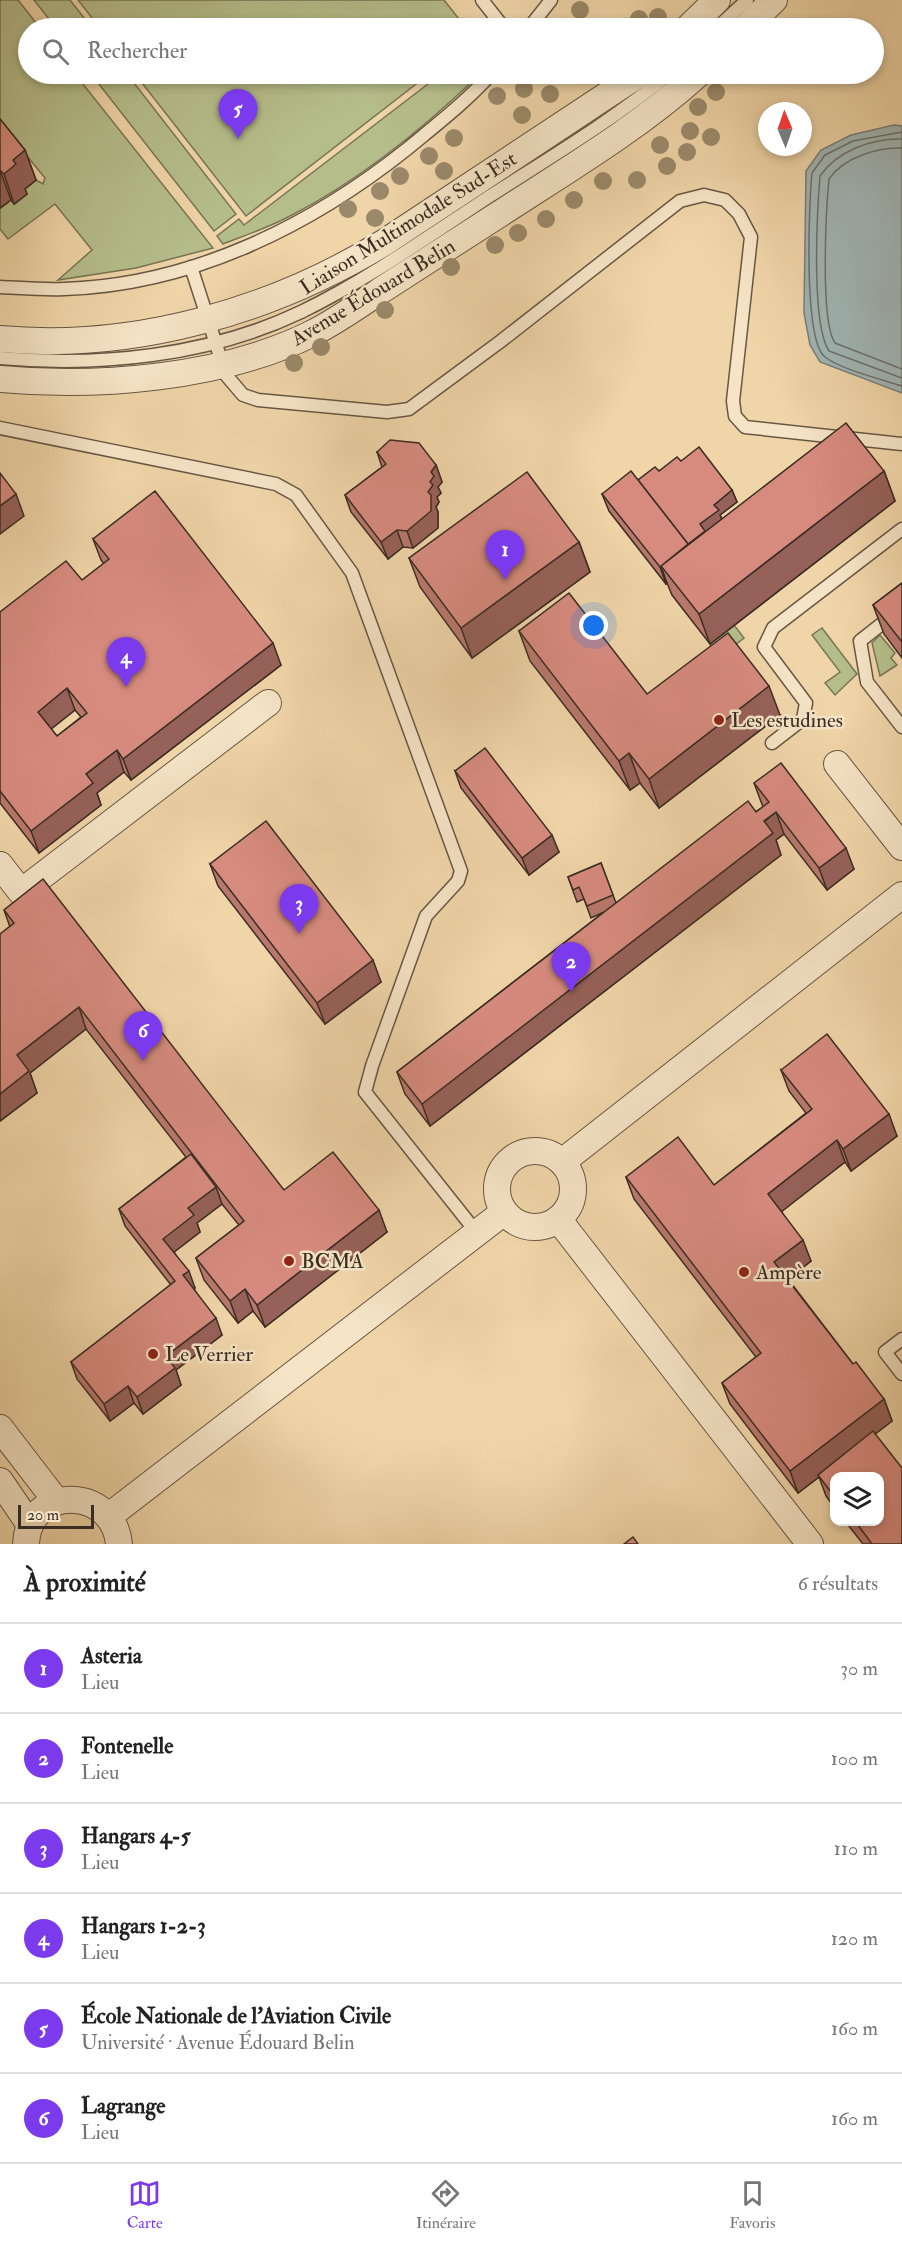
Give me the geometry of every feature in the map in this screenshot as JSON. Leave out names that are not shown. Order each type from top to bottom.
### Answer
[{"type":"street","points":[[698,18],[717,0]]},
{"type":"street","points":[[747,12],[774,0]]},
{"type":"street","name":"Avenue Édouard Belin","points":[[0,339],[60,342],[211,330],[350,264],[626,84]]},
{"type":"street","name":"Avenue Édouard Belin","points":[[0,379],[42,382],[136,378],[194,372],[223,366],[294,342],[354,308],[640,123],[686,84]]},
{"type":"street","points":[[0,865],[21,892],[268,703]]},
{"type":"street","points":[[837,764],[902,847]]},
{"type":"street","points":[[562,1162],[902,895]]},
{"type":"street","points":[[539,1151],[562,1162],[569,1172],[573,1185],[572,1198],[567,1210],[558,1219],[547,1225],[523,1226],[504,1212],[497,1194],[499,1176],[514,1156],[539,1151]]},
{"type":"street","points":[[109,1516],[504,1212]]},
{"type":"street","points":[[558,1219],[810,1544]]},
{"type":"street","points":[[0,1428],[57,1502]]},
{"type":"street","points":[[0,1481],[28,1534],[46,1507],[71,1499],[85,1501],[109,1516],[116,1528],[118,1544]]},
{"type":"lane","points":[[482,0],[496,18]]},
{"type":"lane","points":[[537,18],[551,0]]},
{"type":"lane","points":[[0,287],[63,289],[111,285],[191,267],[261,241],[320,210],[381,169],[471,96],[482,84]]},
{"type":"lane","name":"Liaison Multimodale Sud-Est","points":[[0,358],[85,362],[130,359],[211,330],[299,313],[346,288],[610,119],[656,84]]},
{"type":"lane","points":[[191,267],[223,366],[233,387],[243,395],[258,400],[387,412],[409,409],[501,341],[680,201],[704,195],[725,200],[739,214],[751,237],[739,329],[735,416],[745,427],[902,444]]},
{"type":"lane","points":[[0,428],[276,484],[296,495],[352,573],[461,871],[458,881],[426,916],[372,1066],[365,1092],[477,1233]]},
{"type":"lane","points":[[772,743],[803,718],[806,703],[764,647],[773,628],[902,530]]},
{"type":"lane","points":[[902,608],[860,641],[867,682],[902,727]]},
{"type":"lane","points":[[902,1339],[885,1352],[902,1374]]},
{"type":"green space","points":[[0,0],[18,0],[32,18],[18,18],[18,84],[83,84],[213,248],[136,268],[58,280],[92,250],[55,204],[8,239],[0,229],[0,208],[11,200],[15,204],[27,194],[24,190],[36,180],[43,184],[45,178],[0,123]]},
{"type":"green space","points":[[34,0],[70,0],[84,18],[48,18]]},
{"type":"green space","points":[[78,0],[444,0],[458,18],[92,18]]},
{"type":"green space","points":[[99,84],[135,84],[236,214],[214,231]]},
{"type":"green space","points":[[143,84],[416,84],[246,216]]},
{"type":"green space","points":[[428,84],[469,84],[414,133],[342,186],[258,231],[223,244],[217,236],[239,219],[244,225]]},
{"type":"green space","points":[[734,625],[744,638],[719,657],[710,644]]},
{"type":"green space","points":[[822,628],[857,674],[835,695],[825,683],[840,672],[812,635]]},
{"type":"green space","points":[[880,635],[895,653],[891,658],[897,665],[880,676],[872,643]]},
{"type":"water","points":[[894,125],[902,126],[902,393],[820,362],[810,345],[804,313],[806,171],[821,150],[851,135]]},
{"type":"building","points":[[0,119],[25,150],[13,160],[16,164],[4,174],[0,170]]},
{"type":"building","points":[[846,423],[884,471],[699,614],[661,566]]},
{"type":"building","points":[[390,440],[419,443],[436,465],[431,472],[434,476],[430,482],[433,485],[428,492],[431,495],[431,511],[407,531],[397,530],[381,542],[345,495],[386,464],[377,452]]},
{"type":"building","points":[[699,447],[732,490],[714,505],[719,510],[700,524],[705,531],[688,544],[638,480],[655,467],[659,471],[677,457],[681,461]]},
{"type":"building","points":[[631,471],[688,544],[660,567],[602,494]]},
{"type":"building","points":[[527,472],[579,542],[461,628],[409,558]]},
{"type":"building","points":[[0,473],[16,494],[0,506]]},
{"type":"building","points":[[155,491],[273,643],[123,759],[117,750],[86,774],[93,783],[31,831],[0,791],[0,612],[66,561],[82,580],[109,559],[93,539]],"holes":[[[67,688],[87,713],[57,736],[38,712]]]},
{"type":"building","points":[[902,583],[902,642],[873,605]]},
{"type":"building","name":"Les estudines","points":[[569,593],[647,694],[728,633],[769,686],[649,779],[629,753],[619,761],[519,631]]},
{"type":"building","points":[[485,748],[552,835],[522,858],[455,771]]},
{"type":"building","points":[[781,763],[846,848],[819,868],[776,812],[764,821],[773,833],[422,1104],[397,1072],[748,801],[756,812],[769,802],[754,783]]},
{"type":"building","points":[[266,821],[373,960],[317,1003],[210,864]]},
{"type":"building","points":[[601,863],[613,895],[587,906],[579,887],[573,890],[568,877]]},
{"type":"building","points":[[43,879],[284,1190],[333,1152],[379,1210],[257,1305],[245,1289],[230,1301],[196,1258],[244,1221],[79,1007],[17,1055],[29,1071],[0,1094],[0,934],[14,923],[4,910]]},
{"type":"building","name":"Ampère","points":[[827,1034],[889,1114],[843,1149],[837,1140],[768,1194],[803,1240],[774,1262],[853,1364],[856,1362],[884,1399],[790,1471],[722,1383],[761,1353],[626,1177],[678,1137],[714,1185],[812,1109],[781,1070]]},
{"type":"building","points":[[191,1154],[216,1187],[188,1208],[194,1215],[163,1239],[189,1271],[183,1275],[216,1318],[166,1356],[175,1368],[137,1397],[128,1386],[104,1404],[71,1362],[175,1281],[119,1209]]},
{"type":"building","points":[[873,1431],[902,1468],[902,1544],[872,1544],[859,1526],[884,1526],[884,1472],[830,1472],[830,1491],[818,1475]]},
{"type":"building","points":[[633,1537],[638,1544],[624,1544]]},
{"type":"place","name":"École Nationale de l'Aviation Civile","points":[[238,139]]},
{"type":"place","name":"Asteria","points":[[505,580]]},
{"type":"place","name":"Hangars 1-2-3","points":[[126,687]]},
{"type":"place","name":"Les estudines","points":[[719,720]]},
{"type":"place","name":"Hangars 4-5","points":[[299,934]]},
{"type":"place","name":"Fontenelle","points":[[571,992]]},
{"type":"place","name":"Lagrange","points":[[143,1061]]},
{"type":"place","name":"BCMA","points":[[289,1261]]},
{"type":"place","name":"Ampère","points":[[744,1272]]},
{"type":"place","name":"Le Verrier","points":[[153,1354]]}]
